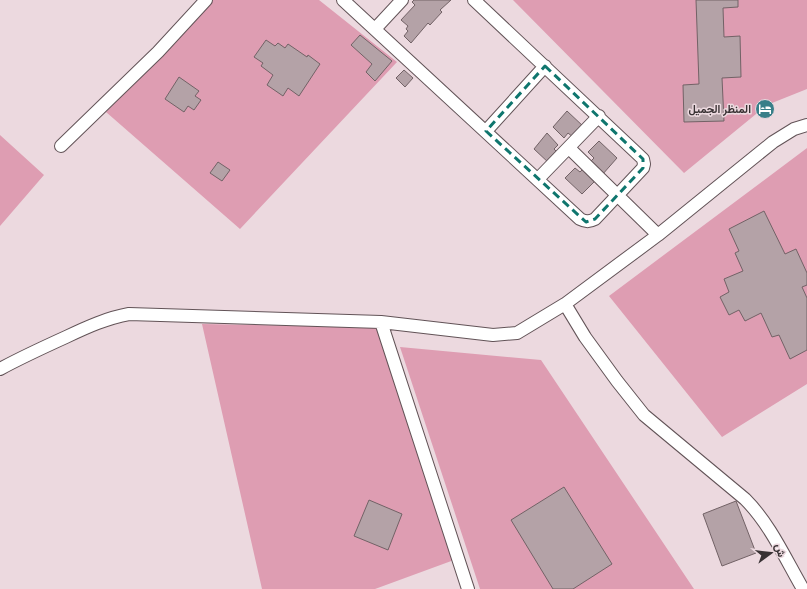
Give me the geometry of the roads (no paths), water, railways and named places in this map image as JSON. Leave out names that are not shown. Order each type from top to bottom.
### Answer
[{"type":"street","points":[[61,146],[158,52],[206,0]]},
{"type":"street","points":[[343,0],[580,219],[586,222],[595,219],[643,168],[643,159],[474,0]]},
{"type":"street","points":[[375,29],[402,0]]},
{"type":"street","points":[[486,131],[545,66]]},
{"type":"street","points":[[538,179],[598,116]]},
{"type":"street","points":[[0,369],[91,326],[113,317],[129,314],[381,322],[493,335],[517,333],[565,304],[658,235],[773,142],[794,129],[807,125]]},
{"type":"street","points":[[569,148],[658,235]]},
{"type":"street","points":[[565,304],[590,344],[644,415],[745,499],[756,510],[803,589]]},
{"type":"street","points":[[381,322],[468,589]]},
{"type":"place","name":"المنظر الجميل","points":[[765,109]]}]
